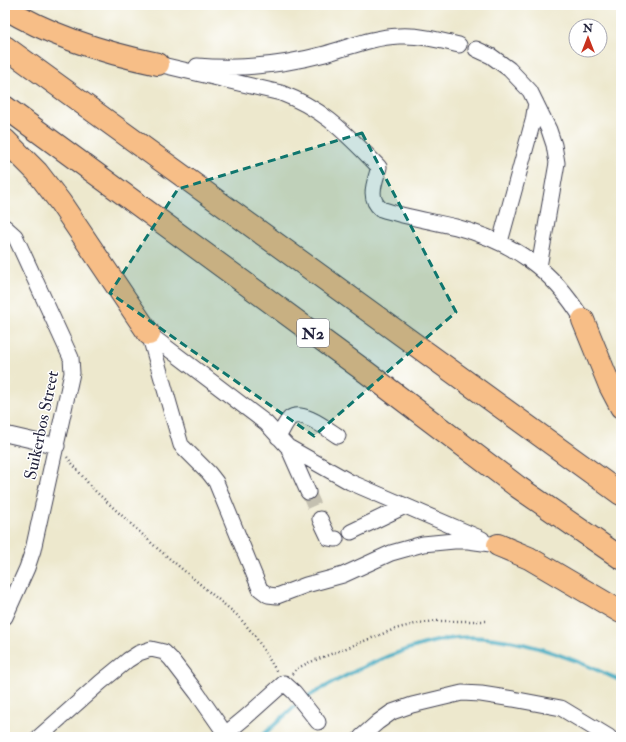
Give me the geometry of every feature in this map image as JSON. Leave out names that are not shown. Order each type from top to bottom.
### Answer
[{"type":"highway","points":[[5,8],[39,26],[81,43],[158,64]]},
{"type":"highway","points":[[5,47],[621,494]]},
{"type":"highway","name":"N2","points":[[5,107],[366,372],[518,487],[621,558]]},
{"type":"highway","points":[[5,140],[37,172],[60,202],[149,334]]},
{"type":"highway","points":[[583,320],[610,386],[621,407]]},
{"type":"highway","points":[[498,545],[529,558],[621,612]]},
{"type":"street","points":[[158,64],[207,67],[262,65],[307,58],[373,39],[400,36],[424,36],[459,45]]},
{"type":"street","points":[[476,49],[491,56],[509,69],[530,91],[549,130],[554,146],[557,164],[539,267]]},
{"type":"street","points":[[158,64],[281,93],[307,104],[336,124],[379,167],[372,193],[374,202],[381,209],[456,227],[500,242],[539,267],[563,290],[583,320]]},
{"type":"street","points":[[500,242],[533,121],[536,103]]},
{"type":"street","name":"Suikerbos Street","points":[[5,227],[15,236],[71,358],[72,373],[33,550],[27,568],[5,617]]},
{"type":"street","points":[[149,334],[266,423],[283,442],[308,492]]},
{"type":"street","points":[[149,334],[181,446],[209,473],[216,482],[260,589],[263,593],[277,596],[306,585],[343,576],[391,553],[423,544],[454,541],[498,545]]},
{"type":"street","points":[[283,442],[288,421],[294,416],[298,415],[306,417],[338,436]]},
{"type":"street","points":[[5,434],[57,446]]},
{"type":"street","points":[[283,442],[350,482],[498,545]]},
{"type":"street","points":[[351,532],[406,506]]},
{"type":"street","points":[[320,518],[329,538],[336,539]]},
{"type":"street","points":[[48,734],[101,682],[139,652],[151,648],[164,652],[171,659],[220,726],[223,736]]},
{"type":"street","points":[[223,736],[246,717],[289,687],[318,722]]},
{"type":"street","points":[[361,737],[392,712],[462,693],[501,697],[560,708],[609,737]]},
{"type":"path","points":[[57,446],[98,493],[157,548],[238,616],[255,636],[289,687]]},
{"type":"path","points":[[289,687],[298,668],[395,629],[419,623],[438,621],[487,621]]},
{"type":"highlighted area","points":[[362,133],[456,312],[314,436],[110,293],[178,189]]},
{"type":"waterway","points":[[307,697],[339,679],[389,656],[423,644],[463,637],[510,641],[533,647],[579,662],[621,681]]},
{"type":"waterway","points":[[261,737],[294,707]]},
{"type":"tunnel","points":[[308,492],[320,519]]}]
